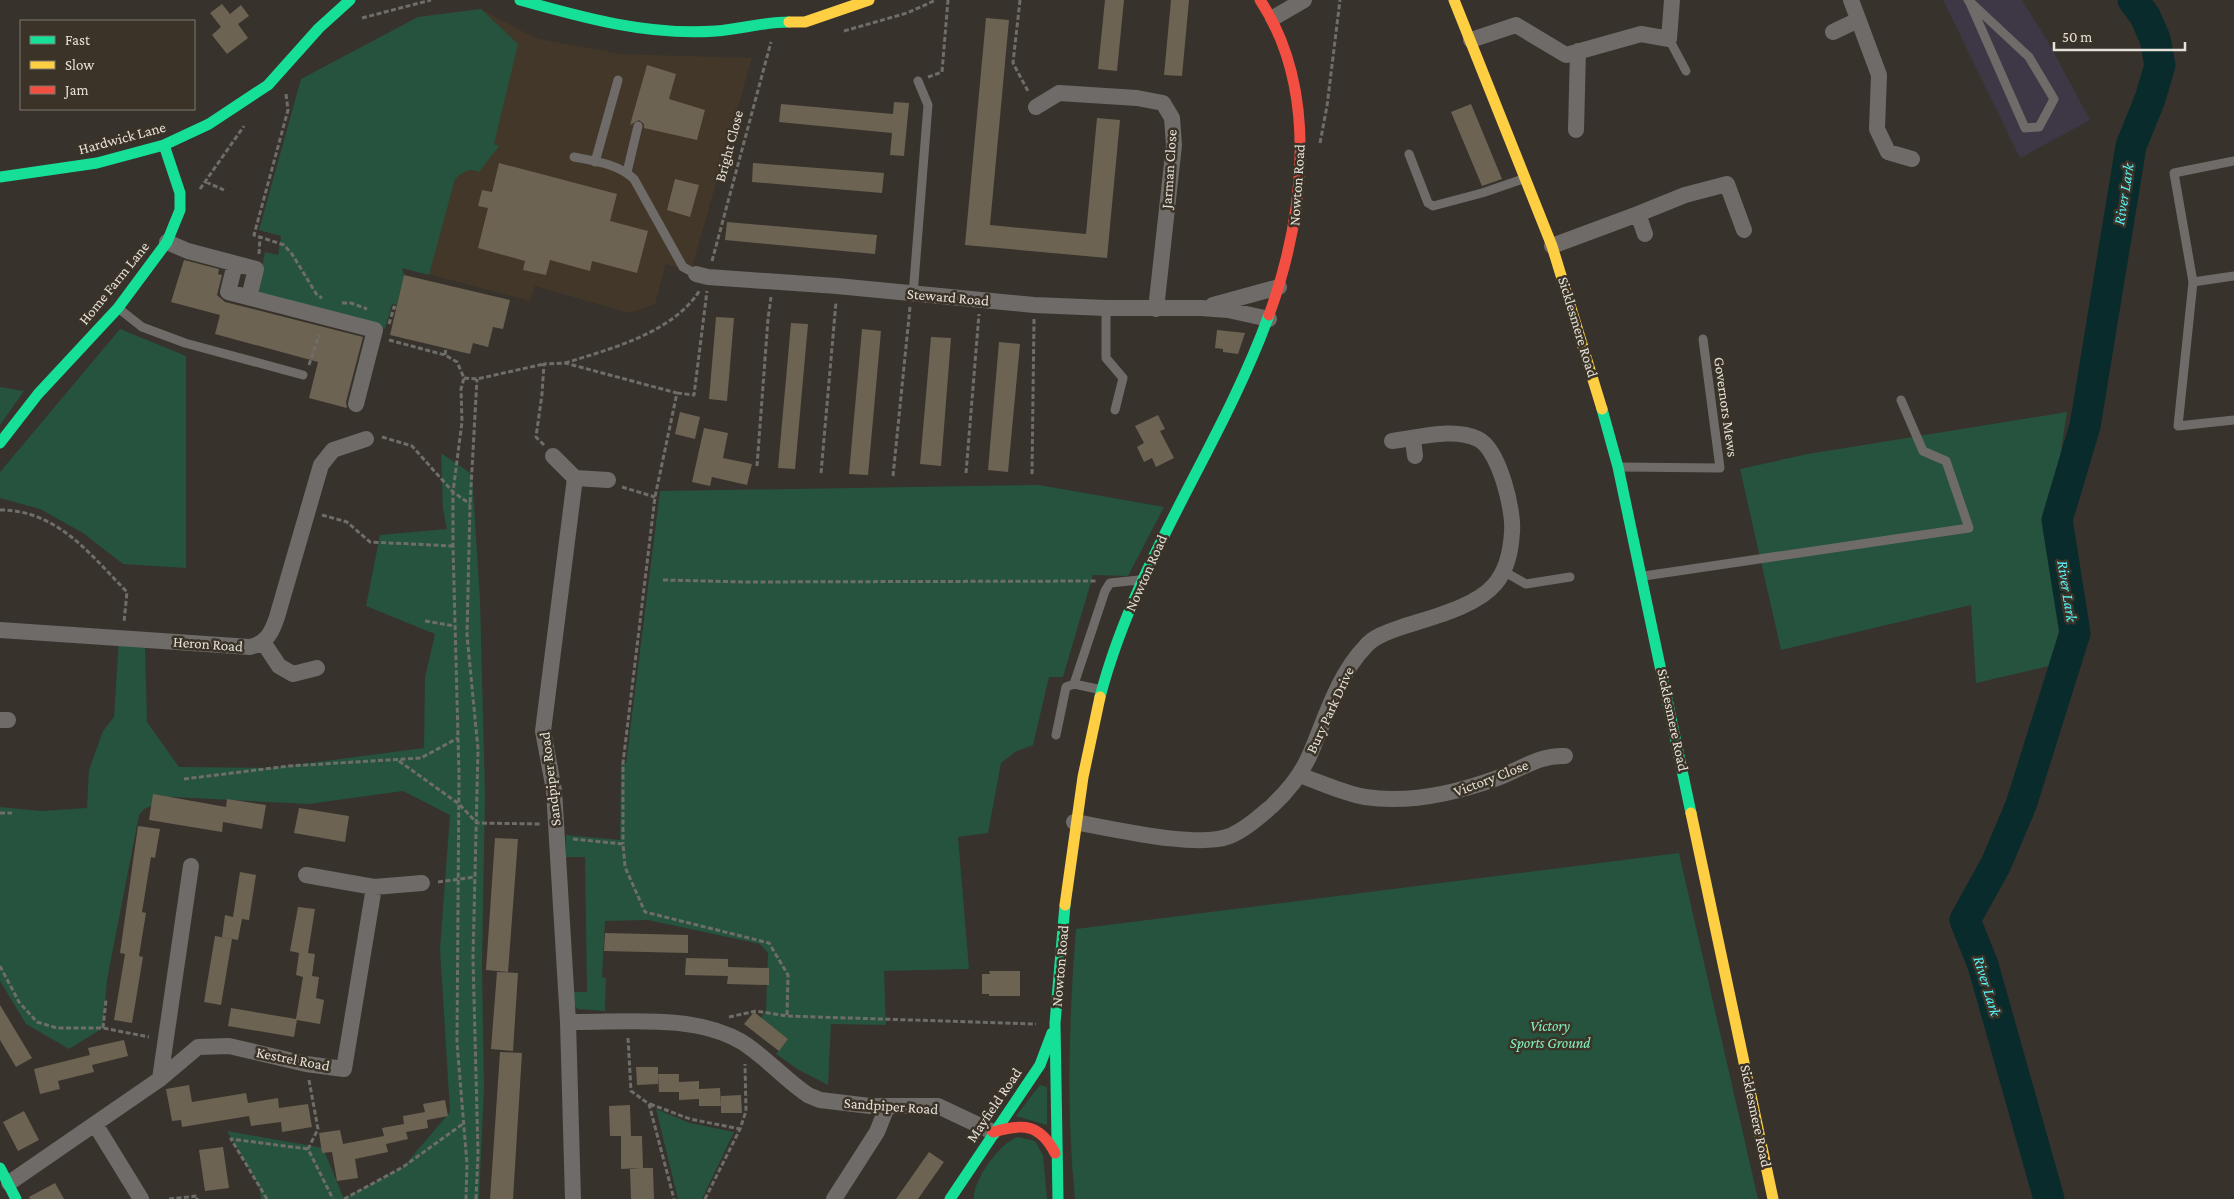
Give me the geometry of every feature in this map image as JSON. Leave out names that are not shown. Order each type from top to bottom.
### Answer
[{"type":"main road","name":"Hardwick Lane","points":[[0,177],[97,162],[164,145],[209,124],[268,85],[284,70],[319,28],[350,0]]},
{"type":"main road","points":[[520,0],[589,19],[661,31],[716,31],[776,22],[805,22],[869,0]]},
{"type":"main road","name":"Nowton Road","points":[[1058,1199],[1055,1153],[1057,1077],[1055,1024],[1074,822],[1086,752],[1102,690],[1140,580],[1242,383],[1270,319],[1298,212],[1300,128],[1293,78],[1284,43],[1273,18],[1260,0]]},
{"type":"main road","name":"Sicklesmere Road","points":[[1454,0],[1552,246],[1590,364],[1618,467],[1643,577],[1774,1199]]},
{"type":"main road","name":"Home Farm Lane","points":[[0,443],[38,394],[118,308],[166,242],[175,226],[180,210],[180,194],[164,145]]},
{"type":"main road","name":"Mayfield Road","points":[[950,1199],[993,1132],[1040,1065],[1055,1024]]},
{"type":"main road","points":[[993,1132],[1021,1125],[1032,1129],[1049,1140],[1055,1153]]},
{"type":"main road","points":[[0,1168],[16,1199]]},
{"type":"street","points":[[1273,18],[1304,0]]},
{"type":"street","points":[[1471,40],[1516,24],[1566,55],[1641,34],[1669,38],[1672,0]]},
{"type":"street","points":[[1850,0],[1879,75],[1877,129],[1888,152],[1912,159]]},
{"type":"street","points":[[1833,32],[1858,20]]},
{"type":"street","points":[[1576,130],[1578,51]]},
{"type":"street","name":"Jarman Close","points":[[1036,107],[1059,93],[1138,98],[1163,103],[1172,118],[1174,145],[1156,309]]},
{"type":"street","points":[[1552,246],[1684,195],[1727,184],[1744,230]]},
{"type":"street","points":[[1638,214],[1645,234]]},
{"type":"street","points":[[166,242],[188,251],[256,269],[249,297]]},
{"type":"street","points":[[235,264],[228,292],[375,330],[356,404]]},
{"type":"street","name":"Steward Road","points":[[702,276],[837,286],[913,295],[1034,305],[1228,310],[1270,319]]},
{"type":"street","name":"Steward Road","points":[[1201,308],[1279,287]]},
{"type":"street","name":"Bury Park Drive","points":[[1074,822],[1178,838],[1207,840],[1229,836],[1255,822],[1280,799],[1299,775],[1346,674],[1366,645],[1382,634],[1472,602],[1491,588],[1503,571],[1509,556],[1513,530],[1506,490],[1499,468],[1487,447],[1480,440],[1456,434],[1392,442]]},
{"type":"street","name":"Heron Road","points":[[0,630],[250,647],[263,642],[269,637],[277,617],[321,465],[328,455],[343,445],[372,436]]},
{"type":"street","points":[[1413,439],[1415,456]]},
{"type":"street","points":[[554,456],[575,478],[608,480]]},
{"type":"street","name":"Sandpiper Road","points":[[573,1199],[568,1022],[557,830],[554,790],[544,731],[575,478]]},
{"type":"street","points":[[263,642],[279,666],[293,674],[317,668]]},
{"type":"street","name":"Victory Close","points":[[1299,775],[1365,797],[1400,799],[1448,794],[1501,777],[1548,755],[1564,756]]},
{"type":"street","points":[[160,1079],[191,866]]},
{"type":"street","points":[[306,874],[374,887],[422,883]]},
{"type":"street","name":"Kestrel Road","points":[[9,1183],[160,1079],[198,1047],[229,1046],[306,1064],[344,1069],[374,887]]},
{"type":"street","name":"Sandpiper Road","points":[[568,1022],[694,1024],[718,1030],[744,1044],[808,1095],[820,1100],[887,1107],[938,1106],[993,1132]]},
{"type":"street","points":[[834,1199],[877,1132],[887,1107]]},
{"type":"street","points":[[95,1124],[140,1199]]},
{"type":"lane","points":[[1969,1],[2029,57],[2054,99],[2039,127],[2024,128],[1969,1]]},
{"type":"lane","points":[[1669,38],[1686,71]]},
{"type":"lane","points":[[595,162],[618,80]]},
{"type":"lane","points":[[913,295],[928,105],[918,81]]},
{"type":"lane","points":[[627,172],[638,126]]},
{"type":"lane","points":[[1410,154],[1428,203],[1433,206],[1524,179]]},
{"type":"lane","points":[[574,157],[627,172],[642,190],[683,266],[702,276]]},
{"type":"lane","points":[[2234,161],[2174,174],[2193,282],[2178,426],[2234,420]]},
{"type":"lane","points":[[2193,282],[2234,276]]},
{"type":"lane","points":[[118,308],[142,327],[150,330],[186,343],[303,375]]},
{"type":"lane","points":[[1106,308],[1106,358],[1123,378],[1115,410]]},
{"type":"lane","name":"Governors Mews","points":[[1618,467],[1720,468],[1703,339]]},
{"type":"lane","points":[[1643,577],[1969,528],[1946,461],[1923,451],[1901,400]]},
{"type":"lane","points":[[1503,571],[1526,584],[1570,578]]},
{"type":"lane","points":[[1074,684],[1105,591],[1110,583],[1140,580]]},
{"type":"lane","points":[[1056,735],[1066,687],[1074,684],[1102,690]]},
{"type":"path","points":[[356,22],[362,17],[382,11],[432,0]]},
{"type":"path","points":[[918,81],[942,72],[948,0]]},
{"type":"path","points":[[1020,0],[1014,63],[1036,107]]},
{"type":"path","points":[[1318,151],[1328,106],[1340,0]]},
{"type":"path","name":"Bright Close","points":[[702,276],[776,22]]},
{"type":"path","points":[[284,70],[288,110],[254,236],[284,246],[292,254],[317,295],[327,302]]},
{"type":"path","points":[[198,192],[248,120]]},
{"type":"path","points":[[206,182],[224,190]]},
{"type":"path","points":[[565,363],[677,393],[694,395],[702,276]]},
{"type":"path","points":[[464,378],[477,379],[544,364],[565,363],[611,349],[653,332],[692,302],[702,276]]},
{"type":"path","points":[[757,466],[768,319],[774,281]]},
{"type":"path","points":[[821,473],[837,286]]},
{"type":"path","points":[[893,476],[910,308],[913,295]]},
{"type":"path","points":[[966,473],[980,300]]},
{"type":"path","points":[[336,303],[351,303],[369,311]]},
{"type":"path","points":[[1032,474],[1034,305]]},
{"type":"path","points":[[303,375],[312,360],[319,335]]},
{"type":"path","points":[[374,336],[445,355],[457,362],[464,378],[461,389],[462,422],[453,492],[452,546],[459,804],[457,1043],[467,1164],[466,1199]]},
{"type":"path","points":[[445,355],[446,348]]},
{"type":"path","points":[[544,364],[536,437],[554,456]]},
{"type":"path","points":[[476,1199],[478,1154],[473,958],[478,749],[468,635],[470,504],[477,379]]},
{"type":"path","points":[[677,393],[655,497],[623,763],[623,844],[625,867],[645,912],[768,943],[788,975],[787,1016]]},
{"type":"path","points":[[372,436],[412,446],[453,492],[470,504]]},
{"type":"path","points":[[608,480],[655,497]]},
{"type":"path","points":[[0,510],[35,515],[60,528],[81,543],[127,592],[123,638]]},
{"type":"path","points":[[308,510],[347,522],[370,542],[452,546]]},
{"type":"path","points":[[663,580],[746,582],[1092,580],[1110,583]]},
{"type":"path","points":[[425,621],[455,626]]},
{"type":"path","points":[[184,779],[290,766],[421,758],[458,738]]},
{"type":"path","points":[[398,760],[459,804],[477,823],[557,830],[623,844]]},
{"type":"path","points":[[0,812],[12,813]]},
{"type":"path","points":[[422,883],[475,877]]},
{"type":"path","points":[[0,966],[19,1002],[37,1022],[57,1028],[103,1028],[166,1040]]},
{"type":"path","points":[[103,1028],[106,1000]]},
{"type":"path","points":[[728,1017],[756,1011],[787,1016],[1055,1024]]},
{"type":"path","points":[[627,1022],[631,1091],[649,1104],[690,1119],[740,1129]]},
{"type":"path","points":[[706,1199],[740,1129],[746,1112],[744,1044]]},
{"type":"path","points":[[306,1064],[318,1129],[308,1149]]},
{"type":"path","points":[[649,1104],[674,1199]]},
{"type":"path","points":[[344,1199],[403,1168],[464,1123]]},
{"type":"path","points":[[266,1199],[231,1139],[308,1149]]},
{"type":"path","points":[[308,1149],[333,1199]]},
{"type":"path","points":[[169,1199],[197,1196],[197,1199]]},
{"type":"shaded area","points":[[1943,0],[2022,0],[2047,40],[2090,120],[2020,158]]},
{"type":"shaded area","points":[[481,9],[535,38],[620,54],[752,58],[691,271],[666,264],[655,304],[629,313],[535,286],[530,301],[259,230],[301,79],[418,17]]},
{"type":"green space","points":[[481,9],[518,44],[494,144],[499,146],[479,172],[468,170],[455,179],[429,275],[402,268],[404,275],[397,305],[392,304],[385,329],[256,294],[265,252],[278,255],[281,236],[259,230],[301,79],[418,17]]},
{"type":"green space","points":[[120,329],[186,356],[186,568],[123,564],[83,533],[40,509],[0,498],[0,472]]},
{"type":"green space","points":[[0,387],[24,391],[0,425]]},
{"type":"green space","points":[[2067,412],[2058,470],[2056,541],[2063,602],[2054,665],[1976,683],[1971,605],[1781,650],[1740,469],[1808,454]]},
{"type":"green space","points":[[441,453],[472,474],[480,599],[485,794],[482,966],[484,1087],[479,1199],[344,1199],[403,1167],[450,1112],[440,948],[450,815],[403,791],[308,804],[172,797],[144,809],[139,815],[107,980],[103,1028],[69,1049],[26,1024],[0,981],[0,807],[41,811],[87,808],[89,770],[103,731],[114,717],[119,638],[145,646],[147,722],[179,767],[271,768],[424,748],[425,678],[435,634],[366,606],[380,535],[447,529],[443,509]]},
{"type":"green space","points":[[1039,485],[1164,507],[1128,576],[1093,575],[1063,677],[1049,677],[1033,745],[1015,752],[1001,763],[988,833],[958,837],[969,969],[884,971],[886,1025],[831,1024],[828,1085],[799,1070],[776,1054],[788,1039],[761,1018],[766,1010],[768,953],[760,944],[648,920],[605,921],[602,977],[606,978],[605,1011],[578,1009],[574,1005],[573,992],[587,992],[585,857],[566,857],[566,835],[620,840],[621,763],[626,763],[660,491]]},
{"type":"green space","name":"Victory Sports Ground","points":[[1679,853],[1758,1199],[1075,1199],[1070,1132],[1070,1064],[1076,929]]},
{"type":"green space","points":[[1040,1085],[1047,1087],[1047,1125],[1016,1116]]},
{"type":"green space","points":[[656,1109],[690,1123],[734,1132],[702,1199],[678,1199]]},
{"type":"green space","points":[[227,1131],[323,1148],[344,1199],[261,1199],[259,1186]]},
{"type":"green space","points":[[1018,1137],[1035,1141],[1043,1155],[1047,1199],[974,1199],[978,1182],[989,1163],[1004,1146]]},
{"type":"building","points":[[1105,0],[1124,0],[1117,71],[1098,69]]},
{"type":"building","points":[[1171,0],[1189,0],[1182,76],[1164,75]]},
{"type":"building","points":[[222,4],[230,14],[241,5],[249,16],[238,24],[248,38],[227,54],[212,35],[221,27],[210,13]]},
{"type":"building","points":[[986,18],[1009,20],[990,225],[1086,234],[1097,118],[1120,120],[1107,258],[965,245]]},
{"type":"building","points":[[647,65],[676,74],[669,99],[705,110],[697,140],[644,128],[644,124],[639,120],[630,125]]},
{"type":"building","points":[[894,102],[909,103],[904,156],[890,155],[892,133],[779,122],[781,104],[893,114]]},
{"type":"building","points":[[1471,104],[1502,179],[1482,186],[1451,112]]},
{"type":"building","points":[[499,163],[617,194],[610,221],[648,231],[637,273],[592,261],[590,271],[550,260],[546,275],[523,270],[525,261],[478,248],[488,208],[478,206],[482,190],[492,192]]},
{"type":"building","points":[[753,163],[884,173],[882,193],[752,182]]},
{"type":"building","points":[[675,179],[699,185],[690,217],[667,210]]},
{"type":"building","points":[[727,222],[877,235],[875,254],[725,240]]},
{"type":"building","points":[[184,260],[219,269],[218,274],[222,275],[217,295],[225,302],[363,337],[346,402],[347,408],[309,398],[318,362],[215,334],[220,315],[171,302]]},
{"type":"building","points":[[404,275],[510,300],[503,329],[493,327],[488,347],[473,343],[470,354],[390,335]]},
{"type":"building","points":[[716,317],[734,318],[727,401],[709,399]]},
{"type":"building","points":[[791,323],[808,324],[795,469],[778,468]]},
{"type":"building","points":[[862,329],[881,331],[868,475],[849,474]]},
{"type":"building","points":[[1217,330],[1245,333],[1238,354],[1223,352],[1223,349],[1215,348]]},
{"type":"building","points":[[931,337],[951,338],[941,466],[920,464]]},
{"type":"building","points":[[999,342],[1020,344],[1008,472],[988,470]]},
{"type":"building","points":[[680,412],[700,417],[695,439],[675,434]]},
{"type":"building","points":[[1158,415],[1165,429],[1160,431],[1174,458],[1156,467],[1152,458],[1144,462],[1137,447],[1144,443],[1135,426]]},
{"type":"building","points":[[704,428],[728,433],[723,458],[752,464],[747,485],[712,477],[710,486],[692,482]]},
{"type":"building","points":[[153,794],[226,807],[227,799],[266,805],[262,829],[223,822],[222,832],[149,820]]},
{"type":"building","points":[[299,808],[349,816],[345,842],[294,833]]},
{"type":"building","points":[[138,826],[160,829],[155,858],[151,857],[142,912],[146,913],[139,956],[143,957],[132,1023],[114,1020],[125,954],[120,953]]},
{"type":"building","points":[[495,838],[518,839],[508,972],[486,970]]},
{"type":"building","points":[[240,872],[256,875],[249,920],[242,919],[238,940],[222,937],[225,915],[233,917]]},
{"type":"building","points":[[298,907],[315,909],[308,953],[315,954],[312,976],[319,977],[316,998],[324,1000],[320,1024],[297,1020],[294,1037],[228,1026],[231,1008],[296,1019],[303,977],[296,975],[299,953],[290,951]]},
{"type":"building","points":[[605,933],[688,935],[688,953],[604,951]]},
{"type":"building","points":[[215,936],[232,939],[221,1005],[204,1002]]},
{"type":"building","points":[[686,958],[728,959],[728,967],[769,968],[769,985],[727,984],[728,976],[685,975]]},
{"type":"building","points":[[989,971],[1020,971],[1020,996],[989,996],[989,994],[982,994],[982,974],[990,974]]},
{"type":"building","points":[[497,972],[518,973],[513,1051],[491,1049]]},
{"type":"building","points":[[0,1005],[32,1058],[16,1067],[0,1040]]},
{"type":"building","points":[[754,1012],[788,1039],[779,1051],[744,1024]]},
{"type":"building","points":[[124,1040],[128,1056],[92,1065],[94,1072],[58,1081],[60,1089],[40,1094],[34,1069],[90,1055],[88,1048]]},
{"type":"building","points":[[500,1052],[522,1053],[513,1199],[490,1199]]},
{"type":"building","points":[[636,1067],[658,1067],[658,1084],[637,1085]]},
{"type":"building","points":[[658,1074],[679,1074],[679,1082],[699,1081],[699,1089],[720,1088],[721,1106],[699,1106],[699,1099],[679,1100],[679,1092],[659,1092]]},
{"type":"building","points":[[189,1085],[192,1102],[246,1093],[248,1103],[278,1098],[279,1108],[308,1104],[312,1127],[282,1132],[281,1122],[251,1126],[249,1116],[182,1127],[181,1120],[172,1121],[166,1089]]},
{"type":"building","points":[[741,1095],[742,1113],[721,1113],[721,1096]]},
{"type":"building","points":[[445,1100],[448,1116],[427,1120],[428,1128],[406,1132],[408,1139],[386,1144],[388,1152],[355,1159],[358,1178],[337,1181],[332,1152],[322,1153],[319,1133],[340,1130],[343,1144],[384,1136],[382,1128],[404,1124],[403,1116],[425,1112],[423,1104]]},
{"type":"building","points":[[630,1105],[631,1136],[642,1136],[643,1168],[653,1168],[654,1199],[631,1199],[630,1169],[640,1168],[621,1169],[621,1136],[610,1136],[609,1106]]},
{"type":"building","points":[[24,1111],[39,1140],[18,1151],[3,1122]]},
{"type":"building","points":[[223,1147],[229,1188],[205,1191],[199,1150]]},
{"type":"building","points":[[929,1152],[944,1162],[918,1199],[896,1199]]},
{"type":"building","points":[[55,1183],[64,1199],[30,1199],[29,1197]]},
{"type":"waterway","name":"River Lark","points":[[2049,1199],[1983,965],[1965,920],[1996,864],[2021,805],[2075,633],[2057,520],[2085,426],[2131,146],[2150,99],[2160,65],[2155,39],[2145,16],[2133,0]]},
{"type":"traffic: fast","points":[[0,177],[97,163],[164,145],[209,124],[268,85],[319,28],[350,0]]},
{"type":"traffic: fast","points":[[520,0],[592,19],[666,31],[716,31],[789,22]]},
{"type":"traffic: fast","points":[[0,443],[38,394],[118,308],[167,242],[180,210],[180,193],[164,145]]},
{"type":"traffic: fast","points":[[1100,697],[1116,646],[1135,598],[1227,411],[1269,315]]},
{"type":"traffic: fast","points":[[1602,409],[1618,467],[1691,813]]},
{"type":"traffic: fast","points":[[1058,1199],[1055,1023],[1065,905]]},
{"type":"traffic: fast","points":[[950,1199],[1040,1065],[1052,1033]]},
{"type":"traffic: fast","points":[[0,1168],[16,1199]]},
{"type":"traffic: slow","points":[[789,22],[805,22],[869,0]]},
{"type":"traffic: slow","points":[[1454,0],[1552,246],[1602,409]]},
{"type":"traffic: slow","points":[[1065,905],[1083,777],[1100,697]]},
{"type":"traffic: slow","points":[[1691,813],[1773,1199]]},
{"type":"traffic: jam","points":[[1260,0],[1279,36],[1292,74],[1298,114],[1300,155],[1297,197],[1291,238],[1269,315]]},
{"type":"traffic: jam","points":[[993,1132],[1013,1127],[1030,1128],[1043,1136],[1055,1153]]}]
